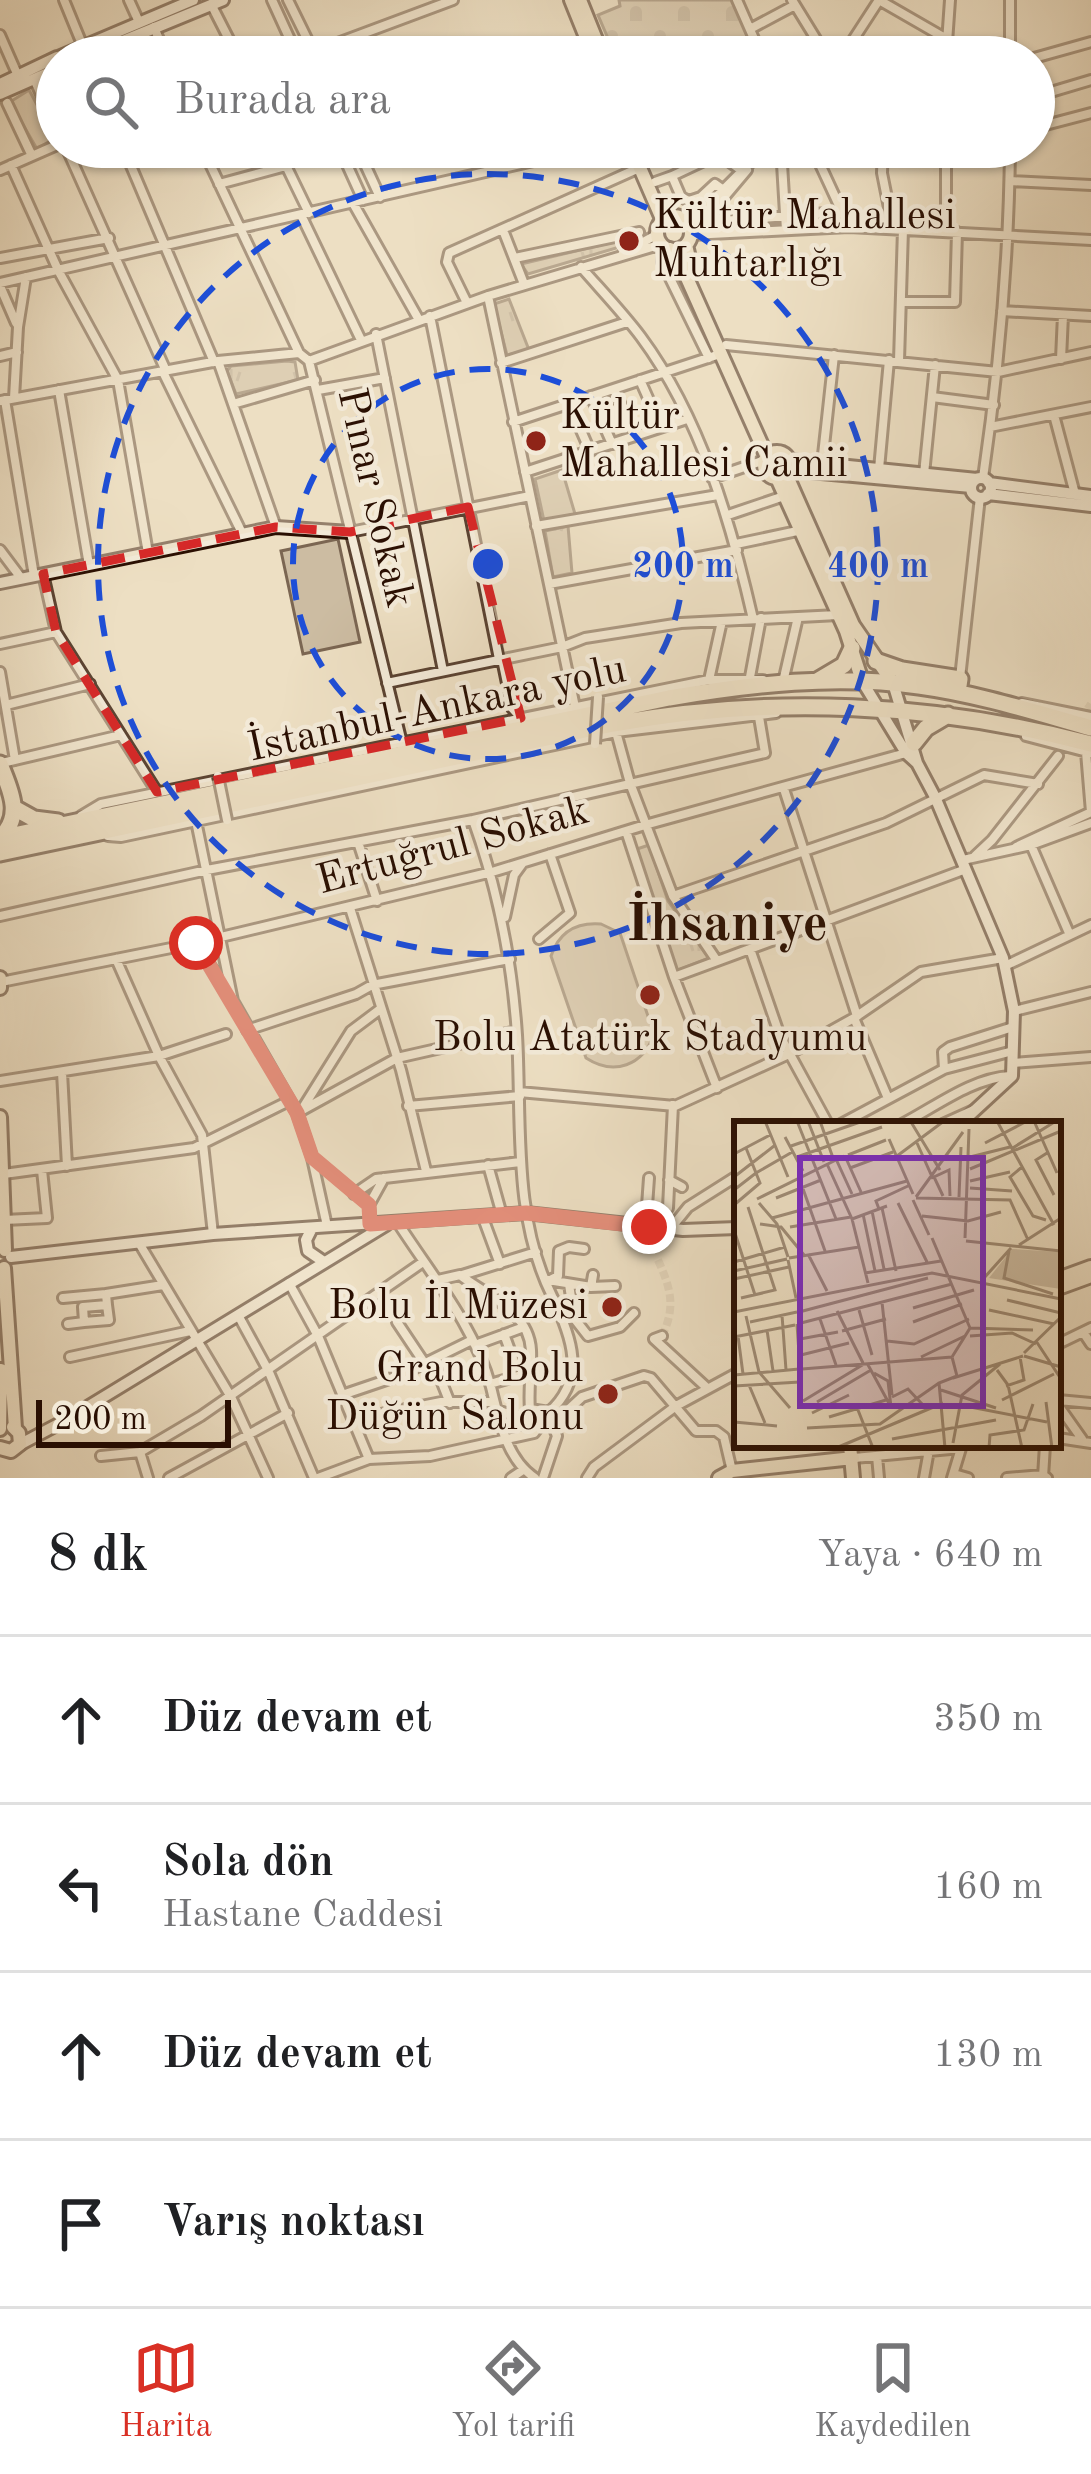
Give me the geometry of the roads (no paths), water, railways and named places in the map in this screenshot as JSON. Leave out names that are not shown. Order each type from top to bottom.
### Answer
[{"type":"highway","points":[[813,682],[844,665],[852,648]]},
{"type":"highway","points":[[876,661],[1091,728]]},
{"type":"highway","name":"İstanbul-Ankara yolu","points":[[0,838],[669,698],[783,683],[959,686]]},
{"type":"highway","points":[[0,853],[654,717],[725,709],[804,707],[949,715],[1089,750]]},
{"type":"highway","points":[[913,752],[926,728],[949,715]]},
{"type":"highway","points":[[0,838],[12,824],[16,809],[5,762]]},
{"type":"highway","points":[[16,809],[34,819],[69,823]]},
{"type":"highway","points":[[0,866],[27,847]]},
{"type":"main road","points":[[115,36],[194,0]]},
{"type":"main road","points":[[571,0],[588,36]]},
{"type":"main road","points":[[580,0],[591,36]]},
{"type":"main road","points":[[131,36],[217,2]]},
{"type":"main road","points":[[0,84],[36,67]]},
{"type":"main road","points":[[3,99],[34,80]]},
{"type":"main road","points":[[641,168],[674,234]]},
{"type":"main road","points":[[648,168],[718,352],[768,457],[785,471],[853,625],[892,683],[913,752],[968,862],[1004,962],[1014,1011],[1012,1064],[964,1121]]},
{"type":"main road","points":[[768,457],[766,473],[822,464],[878,469],[1091,506]]},
{"type":"main road","points":[[785,471],[1091,496]]},
{"type":"main road","points":[[785,471],[787,495],[862,681],[913,752]]},
{"type":"main road","points":[[0,583],[276,527],[350,532]]},
{"type":"main road","points":[[0,1117],[8,1440]]},
{"type":"main road","points":[[4,1258],[213,1234],[526,1213],[670,1229],[734,1228]]},
{"type":"main road","points":[[8,1440],[78,1413],[194,1336],[394,1223]]},
{"type":"main road","points":[[365,1238],[370,1224]]},
{"type":"main road","points":[[312,1228],[306,1240],[308,1251],[324,1262]]},
{"type":"main road","points":[[1061,1278],[1091,1271]]},
{"type":"main road","points":[[1061,1286],[1091,1271]]},
{"type":"main road","points":[[0,1357],[8,1440]]},
{"type":"main road","points":[[726,1474],[761,1473],[851,1452],[853,1478]]},
{"type":"street","points":[[64,0],[78,36]]},
{"type":"street","points":[[129,0],[139,22]]},
{"type":"street","points":[[272,0],[289,36]]},
{"type":"street","points":[[288,0],[306,36]]},
{"type":"street","points":[[361,36],[453,0]]},
{"type":"street","points":[[737,0],[753,36]]},
{"type":"street","points":[[945,36],[950,0]]},
{"type":"street","points":[[1010,0],[1010,36]]},
{"type":"street","points":[[855,36],[877,1],[941,36]]},
{"type":"street","points":[[217,2],[229,36]]},
{"type":"street","points":[[750,28],[793,2],[813,36]]},
{"type":"street","points":[[154,27],[158,36]]},
{"type":"street","points":[[0,35],[18,76]]},
{"type":"street","points":[[1055,52],[1091,42]]},
{"type":"street","points":[[34,80],[36,84]]},
{"type":"street","points":[[1055,91],[1091,80]]},
{"type":"street","points":[[3,99],[32,156]]},
{"type":"street","points":[[1055,122],[1091,113]]},
{"type":"street","points":[[0,170],[36,155]]},
{"type":"street","points":[[11,164],[58,269],[118,380],[148,553]]},
{"type":"street","points":[[72,168],[109,238],[164,372],[242,533]]},
{"type":"street","points":[[132,168],[233,404],[276,527]]},
{"type":"street","name":"Pınar Sokak","points":[[212,168],[299,353],[309,361],[402,742]]},
{"type":"street","points":[[220,184],[279,168]]},
{"type":"street","points":[[287,168],[361,340]]},
{"type":"street","points":[[346,168],[358,202],[419,320]]},
{"type":"street","points":[[367,168],[380,197]]},
{"type":"street","points":[[18,327],[0,285],[505,168]]},
{"type":"street","points":[[467,303],[447,262],[449,253],[638,168]]},
{"type":"street","points":[[656,182],[689,168]]},
{"type":"street","points":[[674,234],[743,168]]},
{"type":"street","points":[[309,361],[674,234],[710,214],[747,168]]},
{"type":"street","points":[[782,168],[786,230]]},
{"type":"street","points":[[821,168],[848,227]]},
{"type":"street","points":[[878,469],[901,302],[898,229],[882,168]]},
{"type":"street","points":[[901,302],[956,302],[947,168]]},
{"type":"street","points":[[959,686],[998,372],[1010,168]]},
{"type":"street","points":[[672,176],[681,197],[689,201],[716,184],[722,189]]},
{"type":"street","points":[[1010,181],[1091,185]]},
{"type":"street","points":[[710,214],[716,220],[734,220],[840,212]]},
{"type":"street","points":[[734,220],[735,232]]},
{"type":"street","points":[[674,234],[848,227],[1091,240]]},
{"type":"street","points":[[503,230],[524,284]]},
{"type":"street","points":[[514,258],[639,232]]},
{"type":"street","points":[[0,258],[109,238]]},
{"type":"street","points":[[581,267],[663,373],[728,515],[757,619],[750,677]]},
{"type":"street","points":[[26,277],[6,400],[33,576],[56,632],[158,792]]},
{"type":"street","points":[[488,296],[575,707]]},
{"type":"street","points":[[1002,311],[1091,316]]},
{"type":"street","points":[[1061,359],[1063,315]]},
{"type":"street","points":[[430,316],[500,659],[512,708],[520,718]]},
{"type":"street","points":[[501,363],[627,322]]},
{"type":"street","points":[[376,334],[443,671]]},
{"type":"street","points":[[0,356],[17,352]]},
{"type":"street","points":[[513,422],[718,352],[834,355],[998,372],[1091,352]]},
{"type":"street","points":[[6,400],[216,362],[299,353]]},
{"type":"street","points":[[822,464],[834,355]]},
{"type":"street","points":[[924,474],[935,365]]},
{"type":"street","points":[[233,404],[316,385],[385,379]]},
{"type":"street","points":[[640,380],[661,427]]},
{"type":"street","points":[[614,388],[634,436]]},
{"type":"street","points":[[59,390],[88,565]]},
{"type":"street","points":[[591,396],[611,444]]},
{"type":"street","points":[[932,397],[994,405]]},
{"type":"street","points":[[569,404],[590,451]]},
{"type":"street","points":[[990,427],[1091,407]]},
{"type":"street","points":[[1054,415],[1075,494]]},
{"type":"street","points":[[525,472],[687,419]]},
{"type":"street","points":[[712,478],[768,457]]},
{"type":"street","points":[[536,526],[719,495]]},
{"type":"street","points":[[728,515],[787,495]]},
{"type":"street","points":[[350,532],[530,496]]},
{"type":"street","points":[[549,584],[802,530]]},
{"type":"street","points":[[0,550],[33,576]]},
{"type":"street","points":[[387,683],[562,647],[585,638],[722,621],[839,615]]},
{"type":"street","points":[[69,823],[101,804],[709,680],[750,677],[783,683],[798,617]]},
{"type":"street","points":[[709,680],[722,621]]},
{"type":"street","points":[[0,644],[56,632]]},
{"type":"street","points":[[0,674],[6,705],[5,762],[121,735]]},
{"type":"street","points":[[6,705],[90,684]]},
{"type":"street","points":[[595,744],[598,697]]},
{"type":"street","points":[[996,702],[1034,703],[1091,717]]},
{"type":"street","points":[[88,834],[121,838],[616,733],[676,722],[759,717],[804,707]]},
{"type":"street","points":[[0,916],[207,870],[473,820],[765,753],[759,717]]},
{"type":"street","points":[[616,733],[673,896],[717,961]]},
{"type":"street","points":[[1015,848],[1091,812],[1089,750]]},
{"type":"street","name":"Ertuğrul Sokak","points":[[0,983],[350,908],[913,752]]},
{"type":"street","points":[[968,862],[988,844],[1058,755]]},
{"type":"street","points":[[673,896],[886,823],[984,775],[1038,784]]},
{"type":"street","points":[[218,776],[227,820]]},
{"type":"street","points":[[784,789],[855,1017],[887,1096]]},
{"type":"street","points":[[238,1314],[316,1478],[369,1459],[430,1456],[534,1433],[571,1385],[575,1358],[526,1213],[510,959],[492,872],[473,820]]},
{"type":"street","points":[[196,821],[233,1000]]},
{"type":"street","points":[[674,976],[825,922],[968,862],[1091,823]]},
{"type":"street","points":[[626,831],[717,1088]]},
{"type":"street","points":[[358,842],[377,901]]},
{"type":"street","points":[[988,844],[998,851]]},
{"type":"street","points":[[1031,845],[1069,933]]},
{"type":"street","points":[[539,939],[570,913],[550,854]]},
{"type":"street","points":[[503,925],[509,891],[523,862]]},
{"type":"street","points":[[350,908],[426,1171]]},
{"type":"street","points":[[408,1106],[519,1094],[673,1106],[791,1053],[921,973],[1004,962],[1091,925]]},
{"type":"street","points":[[196,943],[289,1101],[300,1110],[327,1227]]},
{"type":"street","points":[[751,949],[780,1036],[826,1121]]},
{"type":"street","points":[[116,959],[205,1144],[213,1234]]},
{"type":"street","points":[[248,1030],[372,985],[510,959]]},
{"type":"street","points":[[1014,1011],[1091,992]]},
{"type":"street","points":[[300,1110],[351,1031],[380,1010]]},
{"type":"street","points":[[944,1069],[943,1052],[950,1046],[1014,1027]]},
{"type":"street","points":[[300,1110],[397,1058],[516,1031]]},
{"type":"street","points":[[0,1081],[159,1056],[226,1034]]},
{"type":"street","points":[[848,1121],[944,1069],[1091,1057]]},
{"type":"street","points":[[907,1121],[998,1077],[1012,1064]]},
{"type":"street","points":[[62,1072],[67,1166]]},
{"type":"street","points":[[2,1174],[205,1144],[239,1122],[289,1101]]},
{"type":"street","points":[[668,1208],[673,1106]]},
{"type":"street","points":[[950,1121],[974,1110]]},
{"type":"street","points":[[312,1157],[369,1205]]},
{"type":"street","points":[[354,1194],[384,1178],[521,1162]]},
{"type":"street","points":[[488,1165],[502,1215]]},
{"type":"street","points":[[4,1220],[47,1218],[42,1170]]},
{"type":"street","points":[[370,1224],[369,1205],[384,1178]]},
{"type":"street","points":[[647,1206],[649,1178]]},
{"type":"street","points":[[670,1229],[688,1207],[734,1178]]},
{"type":"street","points":[[669,1180],[682,1187]]},
{"type":"street","points":[[483,1218],[500,1264]]},
{"type":"street","points":[[394,1223],[438,1280],[474,1342],[507,1441],[523,1470],[539,1478],[556,1436],[530,1409]]},
{"type":"street","points":[[138,1241],[231,1397],[268,1478]]},
{"type":"street","points":[[546,1280],[558,1276],[559,1252],[569,1247],[584,1249]]},
{"type":"street","points":[[438,1280],[536,1252]]},
{"type":"street","points":[[100,1456],[140,1451],[231,1397],[423,1262]]},
{"type":"street","points":[[460,1275],[511,1310],[524,1327],[530,1339],[530,1409]]},
{"type":"street","points":[[591,1287],[592,1275]]},
{"type":"street","points":[[546,1280],[615,1286]]},
{"type":"street","points":[[289,1283],[345,1394],[369,1459]]},
{"type":"street","points":[[569,1284],[574,1318],[588,1336],[620,1328],[634,1313]]},
{"type":"street","points":[[84,1322],[83,1307],[163,1285]]},
{"type":"street","points":[[63,1298],[107,1299]]},
{"type":"street","points":[[68,1324],[110,1320],[107,1299]]},
{"type":"street","points":[[397,1322],[429,1362],[450,1403]]},
{"type":"street","points":[[345,1394],[524,1327]]},
{"type":"street","points":[[1087,1330],[1091,1344]]},
{"type":"street","points":[[504,1334],[515,1364],[530,1372]]},
{"type":"street","points":[[70,1357],[194,1336]]},
{"type":"street","points":[[662,1336],[653,1339],[706,1387]]},
{"type":"street","points":[[490,1384],[530,1372]]},
{"type":"street","points":[[587,1478],[591,1464],[706,1387],[734,1374]]},
{"type":"street","points":[[355,1419],[450,1403],[496,1406],[545,1421],[582,1397],[644,1376],[651,1378],[696,1431],[716,1430],[724,1437],[726,1474]]},
{"type":"street","points":[[1061,1406],[1086,1441]]},
{"type":"street","points":[[530,1409],[545,1421]]},
{"type":"street","points":[[169,1478],[288,1413]]},
{"type":"street","points":[[851,1452],[934,1448],[924,1478]]},
{"type":"street","points":[[140,1451],[148,1478]]},
{"type":"street","points":[[879,1478],[883,1452]]},
{"type":"street","points":[[511,1478],[523,1470]]},
{"type":"street","points":[[953,1476],[968,1478]]},
{"type":"street","points":[[1007,1478],[1044,1477]]},
{"type":"tunnel","points":[[1081,719],[1091,704]]},
{"type":"tunnel","points":[[647,1206],[652,1243]]},
{"type":"tunnel","points":[[658,1260],[670,1298],[662,1336]]},
{"type":"place","name":"Kültür Mahallesi Muhtarlığı","points":[[629,241]]},
{"type":"place","name":"Kültür Mahallesi Camii","points":[[536,441]]},
{"type":"place","name":"Bolu Atatürk Stadyumu","points":[[650,995]]},
{"type":"place","name":"Bolu İl Müzesi","points":[[612,1307]]},
{"type":"place","name":"Grand Bolu Düğün Salonu","points":[[608,1394]]},
{"type":"district","name":"İhsaniye","points":[[727,926]]}]
